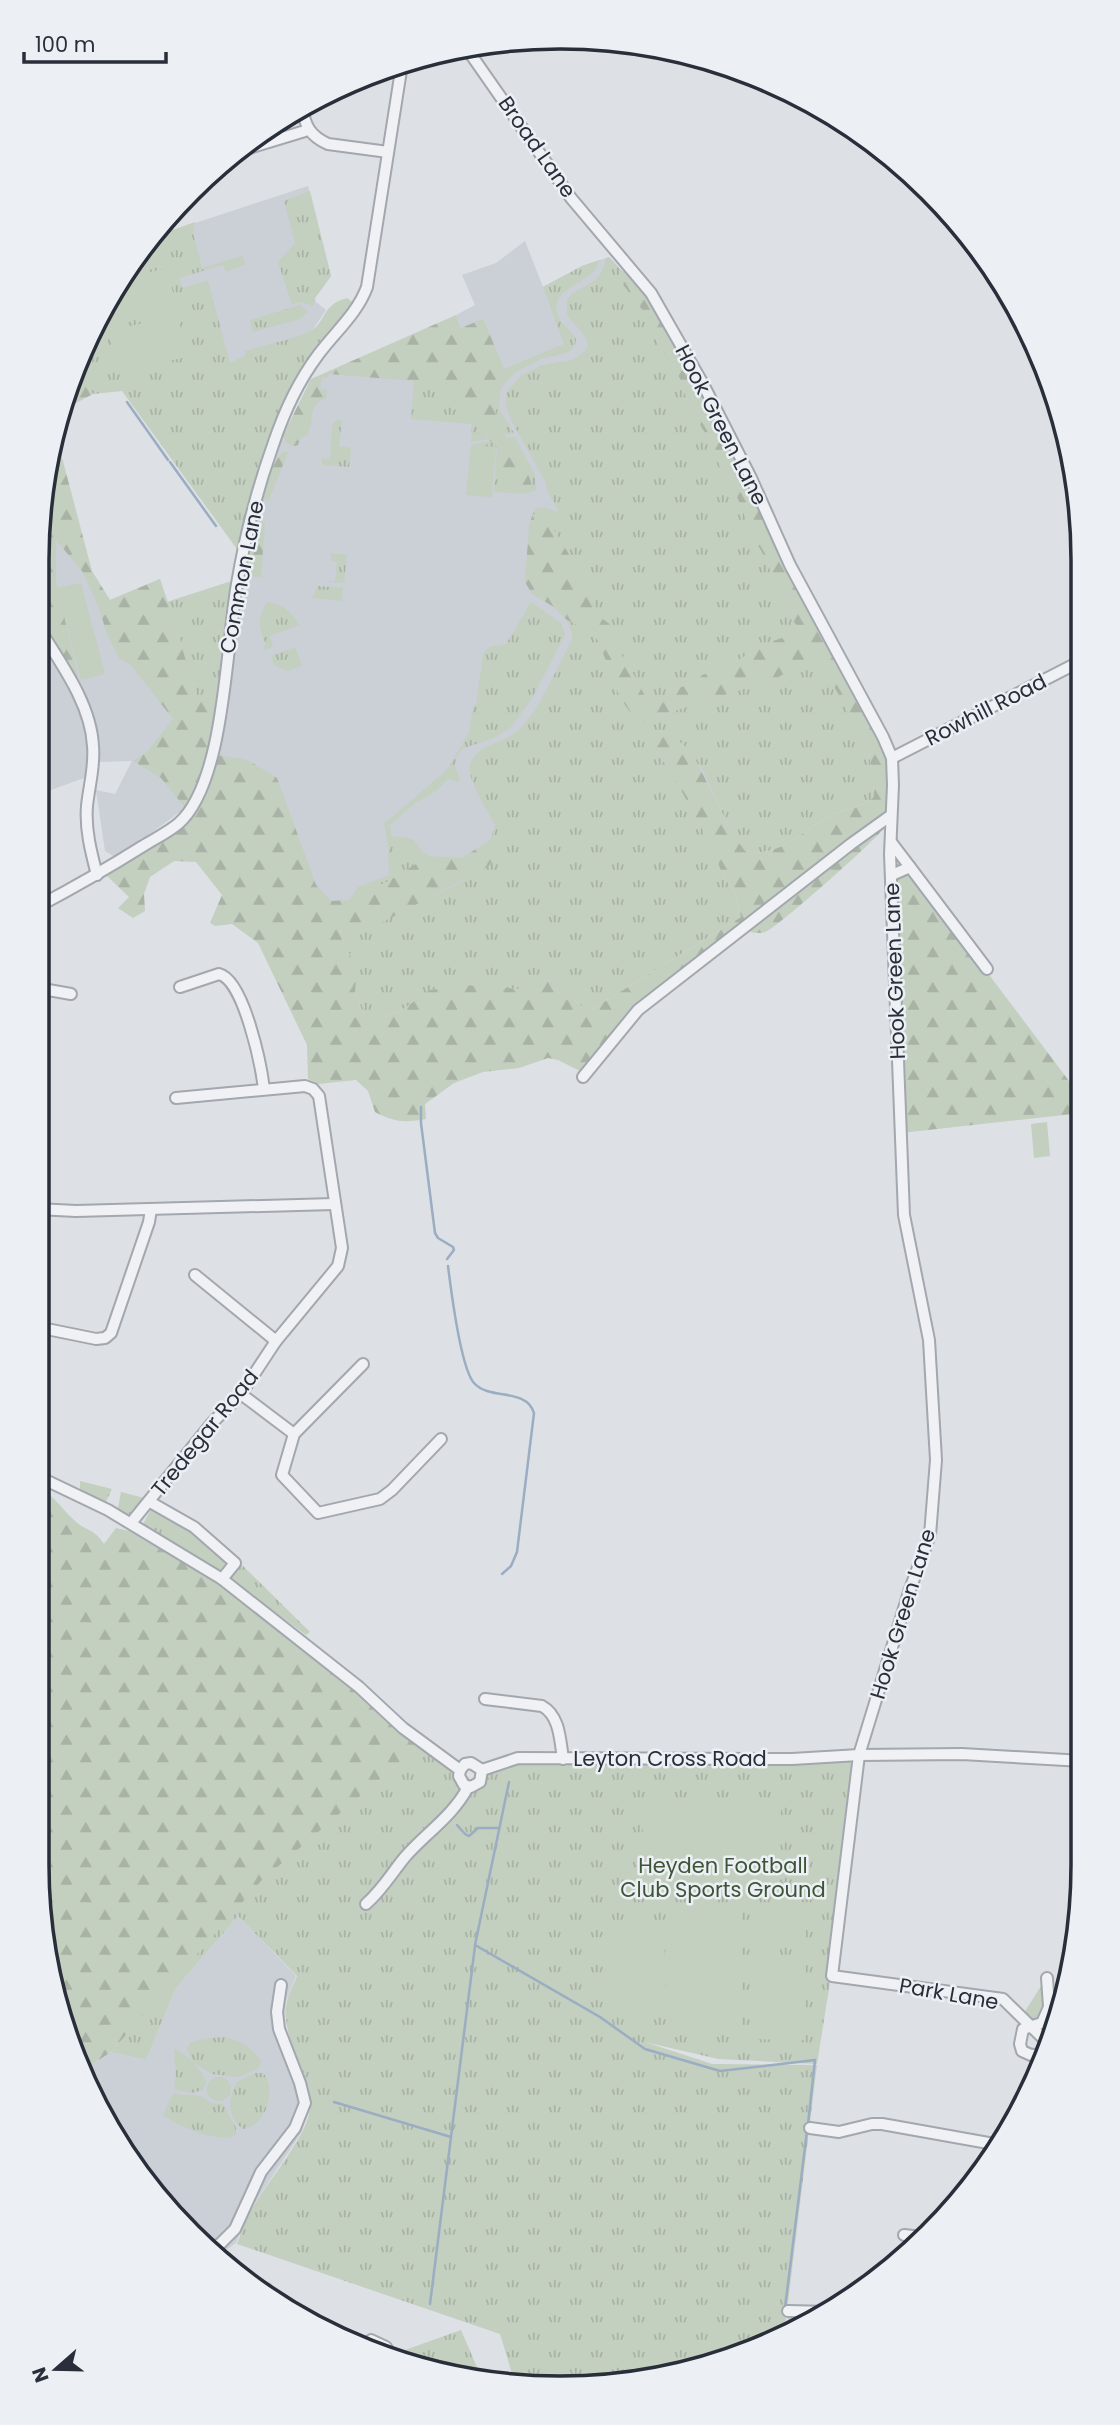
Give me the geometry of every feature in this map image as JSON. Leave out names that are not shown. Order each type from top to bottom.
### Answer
[{"type":"street","name":"Broad Lane","points":[[473,57],[539,155],[610,247]]},
{"type":"street","name":"Common Lane","points":[[49,901],[97,875],[179,823],[200,793],[215,743],[234,600],[251,514],[278,431],[298,383],[353,314],[367,287],[400,75]]},
{"type":"street","points":[[305,117],[309,133],[328,144],[388,152]]},
{"type":"street","points":[[265,143],[305,131]]},
{"type":"street","name":"Hook Green Lane","points":[[610,247],[651,293],[702,384],[751,478],[790,565],[892,758],[890,841],[904,1215],[929,1340],[936,1460],[930,1535],[909,1592],[859,1755],[832,1976]]},
{"type":"street","points":[[49,645],[80,698],[94,745],[87,807],[88,834],[97,875]]},
{"type":"street","name":"Rowhill Road","points":[[892,758],[1071,666]]},
{"type":"street","points":[[583,1077],[638,1010],[890,816]]},
{"type":"street","points":[[890,841],[987,969]]},
{"type":"street","points":[[891,875],[910,867]]},
{"type":"street","points":[[180,987],[219,974],[232,981],[258,1048],[264,1089]]},
{"type":"street","points":[[49,990],[71,994]]},
{"type":"street","name":"Tredegar Road","points":[[131,1523],[212,1423],[241,1394],[276,1340],[338,1266],[342,1248],[318,1096],[313,1089],[305,1086],[176,1098]]},
{"type":"street","points":[[49,1209],[334,1204]]},
{"type":"street","points":[[49,1329],[96,1339],[105,1338],[111,1333],[149,1222],[150,1209]]},
{"type":"street","points":[[195,1275],[276,1340]]},
{"type":"street","points":[[363,1364],[294,1434],[282,1475],[318,1513],[380,1499],[392,1490],[440,1439]]},
{"type":"street","points":[[241,1394],[294,1434]]},
{"type":"street","points":[[49,1482],[131,1523],[222,1579],[350,1679],[403,1728],[460,1770],[461,1781],[468,1787]]},
{"type":"street","points":[[150,1502],[194,1527],[235,1563],[222,1579]]},
{"type":"street","points":[[485,1699],[542,1706],[549,1710],[556,1721],[563,1759]]},
{"type":"street","name":"Leyton Cross Road","points":[[460,1770],[465,1764],[471,1763],[482,1770],[518,1758],[779,1760],[859,1755],[961,1754],[1071,1760]]},
{"type":"street","points":[[366,1904],[383,1888],[405,1858],[451,1812],[468,1787],[480,1782],[482,1770]]},
{"type":"street","name":"Park Lane","points":[[832,1976],[1003,1999],[1041,2036]]},
{"type":"street","points":[[1035,2054],[1022,2051],[1020,2044],[1023,2029],[1042,2023],[1049,2007],[1046,1978]]},
{"type":"street","points":[[218,2245],[235,2229],[261,2172],[295,2128],[305,2103],[300,2082],[279,2029],[277,2012],[281,1985]]},
{"type":"street","points":[[810,2128],[839,2132],[882,2124],[989,2143]]},
{"type":"street","points":[[904,2235],[911,2236]]},
{"type":"street","points":[[788,2311],[809,2312]]},
{"type":"shaded area","points":[[308,186],[331,276],[315,298],[326,310],[312,331],[223,373],[93,394],[83,377],[102,334],[135,276],[169,232]]},
{"type":"shaded area","points":[[525,241],[543,287],[582,266],[609,257],[649,299],[880,746],[509,1044],[200,805],[215,775],[220,753],[226,692],[249,582],[246,569],[254,526],[283,436],[311,379],[461,328],[456,315],[475,305],[462,275],[496,263]]},
{"type":"shaded area","points":[[56,539],[110,600],[160,579],[167,602],[235,580],[185,808],[117,858],[105,851],[96,790],[115,794],[132,761],[100,762],[98,773],[49,791],[49,561]]},
{"type":"shaded area","points":[[238,1916],[296,1976],[286,2001],[285,2023],[307,2087],[310,2108],[301,2133],[248,2213],[236,2243],[225,2251],[176,2202],[135,2149],[117,2120],[90,2066],[111,2052],[146,2060],[176,1988]]},
{"type":"green space","points":[[310,191],[331,276],[315,298],[313,306],[302,302],[292,304],[278,262],[295,243],[284,201]]},
{"type":"green space","points":[[195,222],[193,233],[202,268],[243,256],[245,265],[226,271],[223,265],[179,278],[182,288],[208,281],[230,363],[246,355],[245,351],[311,331],[320,323],[328,309],[339,301],[347,298],[354,303],[302,367],[242,556],[122,391],[93,394],[83,377],[117,304],[169,231]]},
{"type":"green space","points":[[609,257],[622,271],[618,278],[644,312],[659,345],[684,385],[686,398],[710,438],[722,473],[738,499],[753,537],[769,564],[771,576],[790,602],[790,612],[801,631],[765,644],[728,667],[702,675],[696,683],[670,690],[654,704],[649,704],[635,679],[631,663],[620,653],[614,629],[595,614],[582,579],[545,515],[539,510],[532,516],[535,508],[543,507],[559,512],[506,406],[509,389],[521,376],[542,365],[573,360],[585,351],[587,340],[567,315],[567,300],[595,280]]},
{"type":"green space","points":[[599,260],[590,275],[565,291],[556,306],[559,319],[576,339],[575,345],[569,352],[541,359],[516,372],[500,391],[499,409],[514,433],[504,435],[497,421],[492,392],[507,375],[504,369],[564,344],[543,287]]},
{"type":"green space","points":[[167,268],[177,309],[107,325],[117,304],[135,275]]},
{"type":"green space","points":[[626,270],[651,298],[706,399],[883,744],[889,786],[886,820],[877,836],[790,914],[763,933],[751,932],[746,925],[626,1020],[580,1071],[548,1058],[519,1068],[483,1072],[454,1083],[425,1104],[426,1119],[394,1120],[375,1112],[368,1091],[356,1080],[318,1084],[308,1079],[307,1045],[258,943],[232,924],[215,926],[210,923],[222,895],[196,862],[174,861],[150,877],[144,894],[145,911],[133,918],[118,908],[129,897],[107,876],[187,823],[197,807],[217,755],[248,760],[277,778],[316,885],[331,901],[348,900],[387,882],[429,856],[462,858],[490,840],[495,857],[488,867],[379,924],[340,931],[357,972],[355,992],[365,1018],[381,1018],[399,1012],[430,990],[461,985],[520,989],[561,976],[575,1000],[585,1010],[591,1010],[741,917],[734,891],[723,876],[713,850],[699,823],[690,813],[688,803],[669,767],[658,756],[650,736],[660,730],[668,732],[692,752],[731,832],[745,851],[758,852],[782,846],[834,814],[874,797],[871,764],[863,742],[838,694],[816,661],[805,662],[775,679],[642,721],[633,716],[620,698],[598,640],[586,629],[567,620],[554,607],[532,594],[525,582],[529,526],[532,516],[539,510],[545,515],[582,578],[595,614],[614,629],[620,653],[631,663],[632,671],[649,704],[654,704],[670,690],[696,683],[702,675],[728,667],[765,644],[801,631],[790,612],[790,602],[771,576],[769,564],[753,537],[738,499],[722,473],[710,438],[686,397],[684,385],[659,345],[644,312],[618,278],[620,272]]},
{"type":"green space","points":[[300,305],[308,312],[300,319],[253,332],[250,320]]},
{"type":"green space","points":[[178,315],[187,357],[118,372],[109,331]]},
{"type":"green space","points":[[456,315],[461,328],[483,319],[507,375],[492,392],[496,416],[529,477],[532,492],[521,490],[506,477],[497,447],[490,441],[463,400],[429,379],[414,381],[329,374],[328,378],[322,378],[320,389],[327,390],[326,399],[316,404],[308,434],[300,439],[298,445],[287,443],[283,436],[311,379]]},
{"type":"green space","points":[[83,377],[93,394],[73,404]]},
{"type":"green space","points":[[429,379],[463,400],[488,439],[471,442],[472,424],[411,419],[414,381]]},
{"type":"green space","points":[[337,420],[342,420],[339,446],[351,448],[349,467],[322,465],[322,458],[330,459],[332,425]]},
{"type":"green space","points":[[515,437],[535,475],[536,490],[524,494],[494,492],[497,448],[506,477],[533,485],[505,438]]},
{"type":"green space","points":[[490,441],[497,448],[471,445]]},
{"type":"green space","points":[[471,445],[496,447],[492,497],[466,495]]},
{"type":"green space","points":[[61,452],[92,571],[110,600],[160,579],[196,698],[217,703],[206,757],[185,808],[161,778],[133,761],[147,752],[173,719],[130,664],[119,658],[82,571],[56,540],[56,581],[81,689],[49,635],[50,527],[53,493]]},
{"type":"green space","points":[[283,452],[288,452],[269,500],[264,500],[261,577],[248,576],[252,532],[270,473]]},
{"type":"green space","points":[[331,553],[347,555],[344,583],[321,581],[335,581],[337,562],[331,561]]},
{"type":"green space","points":[[235,580],[217,703],[196,698],[167,602]]},
{"type":"green space","points":[[81,583],[105,674],[81,680],[57,588]]},
{"type":"green space","points":[[318,586],[343,588],[342,601],[312,598]]},
{"type":"green space","points":[[268,602],[286,609],[299,625],[270,636],[273,647],[265,650],[260,622]]},
{"type":"green space","points":[[531,602],[561,623],[565,635],[531,700],[510,728],[494,738],[464,748],[457,755],[455,767],[460,779],[458,782],[448,779],[390,825],[391,836],[413,839],[429,856],[387,882],[350,899],[358,887],[389,875],[388,843],[384,824],[447,770],[469,733],[483,654],[489,647],[506,644]]},
{"type":"green space","points":[[567,620],[586,629],[598,640],[608,663],[642,721],[775,679],[805,662],[816,661],[838,694],[863,742],[872,768],[874,797],[834,814],[782,846],[758,852],[745,851],[731,832],[701,766],[650,737],[658,756],[669,767],[688,803],[690,813],[699,823],[723,876],[734,891],[741,917],[591,1010],[585,1010],[575,1000],[560,976],[520,989],[461,985],[431,990],[399,1012],[381,1018],[365,1018],[355,992],[356,972],[340,931],[426,900],[460,883],[495,857],[490,840],[495,825],[472,779],[472,759],[482,749],[516,732],[533,713],[572,640]]},
{"type":"green space","points":[[295,647],[302,666],[287,671],[275,666],[271,656]]},
{"type":"green space","points":[[891,855],[914,875],[1071,1084],[1071,1114],[901,1133]]},
{"type":"green space","points":[[1047,1122],[1050,1156],[1034,1158],[1031,1124]]},
{"type":"green space","points":[[80,1481],[112,1489],[105,1504],[80,1491]]},
{"type":"green space","points":[[121,1492],[148,1499],[135,1512],[126,1515],[118,1508]]},
{"type":"green space","points":[[49,1495],[78,1524],[97,1535],[104,1544],[116,1528],[129,1531],[213,1581],[293,1639],[422,1743],[261,1881],[111,2052],[90,2066],[66,1997],[53,1932],[49,1865]]},
{"type":"green space","points":[[152,1508],[201,1537],[227,1562],[219,1571],[143,1524]]},
{"type":"green space","points":[[241,1564],[310,1632],[306,1635],[231,1580],[231,1574]]},
{"type":"green space","name":"Heyden Football Club Sports Ground","points":[[422,1743],[461,1769],[471,1780],[483,1770],[510,1761],[859,1756],[817,2064],[718,2059],[645,2042],[712,2064],[817,2065],[785,2323],[724,2349],[660,2366],[593,2375],[512,2374],[500,2334],[237,2244],[256,2203],[294,2146],[308,2118],[310,2106],[306,2079],[287,2028],[288,1998],[297,1976],[238,1916],[176,1988],[146,2060],[111,2052],[260,1881]]},
{"type":"green space","name":"Heyden Football Club Sports Ground","points":[[642,1802],[781,1805],[780,1892],[644,1890]]},
{"type":"green space","points":[[742,1907],[742,2026],[672,2025],[671,1909]]},
{"type":"green space","points":[[755,1909],[806,1909],[806,1947],[755,1948]]},
{"type":"green space","points":[[664,1925],[666,2009],[609,2011],[607,1926]]},
{"type":"green space","points":[[754,1961],[806,1962],[805,2040],[754,2039]]},
{"type":"green space","points":[[1041,1986],[1045,1987],[1046,2005],[1041,2019],[1033,2020],[1024,2013]]},
{"type":"green space","points":[[222,2037],[249,2048],[261,2061],[259,2068],[239,2077],[212,2074],[193,2062],[187,2049],[190,2043]]},
{"type":"green space","points":[[174,2049],[188,2058],[202,2073],[206,2083],[202,2090],[192,2093],[174,2089]]},
{"type":"green space","points":[[256,2073],[263,2073],[267,2080],[267,2106],[258,2122],[243,2129],[231,2113],[230,2100],[237,2082]]},
{"type":"green space","points":[[219,2077],[228,2080],[231,2089],[228,2098],[219,2101],[210,2098],[207,2089],[210,2080]]},
{"type":"green space","points":[[173,2094],[201,2096],[211,2103],[223,2104],[236,2128],[236,2135],[209,2136],[188,2129],[163,2115]]},
{"type":"green space","points":[[789,2311],[809,2312],[788,2322]]},
{"type":"green space","points":[[461,2330],[478,2369],[428,2359],[402,2351]]},
{"type":"waterway","points":[[127,402],[168,460]]},
{"type":"waterway","points":[[170,462],[216,526]]},
{"type":"waterway","points":[[421,1107],[435,1233],[454,1250],[447,1259]]},
{"type":"waterway","points":[[448,1266],[460,1345],[474,1383],[489,1392],[524,1400],[534,1413],[517,1552],[511,1566],[502,1574]]},
{"type":"waterway","points":[[509,1782],[475,1945],[600,2017],[645,2049],[720,2071],[815,2060],[808,2124]]},
{"type":"waterway","points":[[457,1825],[469,1836],[478,1828],[499,1828]]},
{"type":"waterway","points":[[430,2304],[475,1946]]},
{"type":"waterway","points":[[334,2102],[451,2137]]},
{"type":"waterway","points":[[785,2308],[807,2131]]}]
